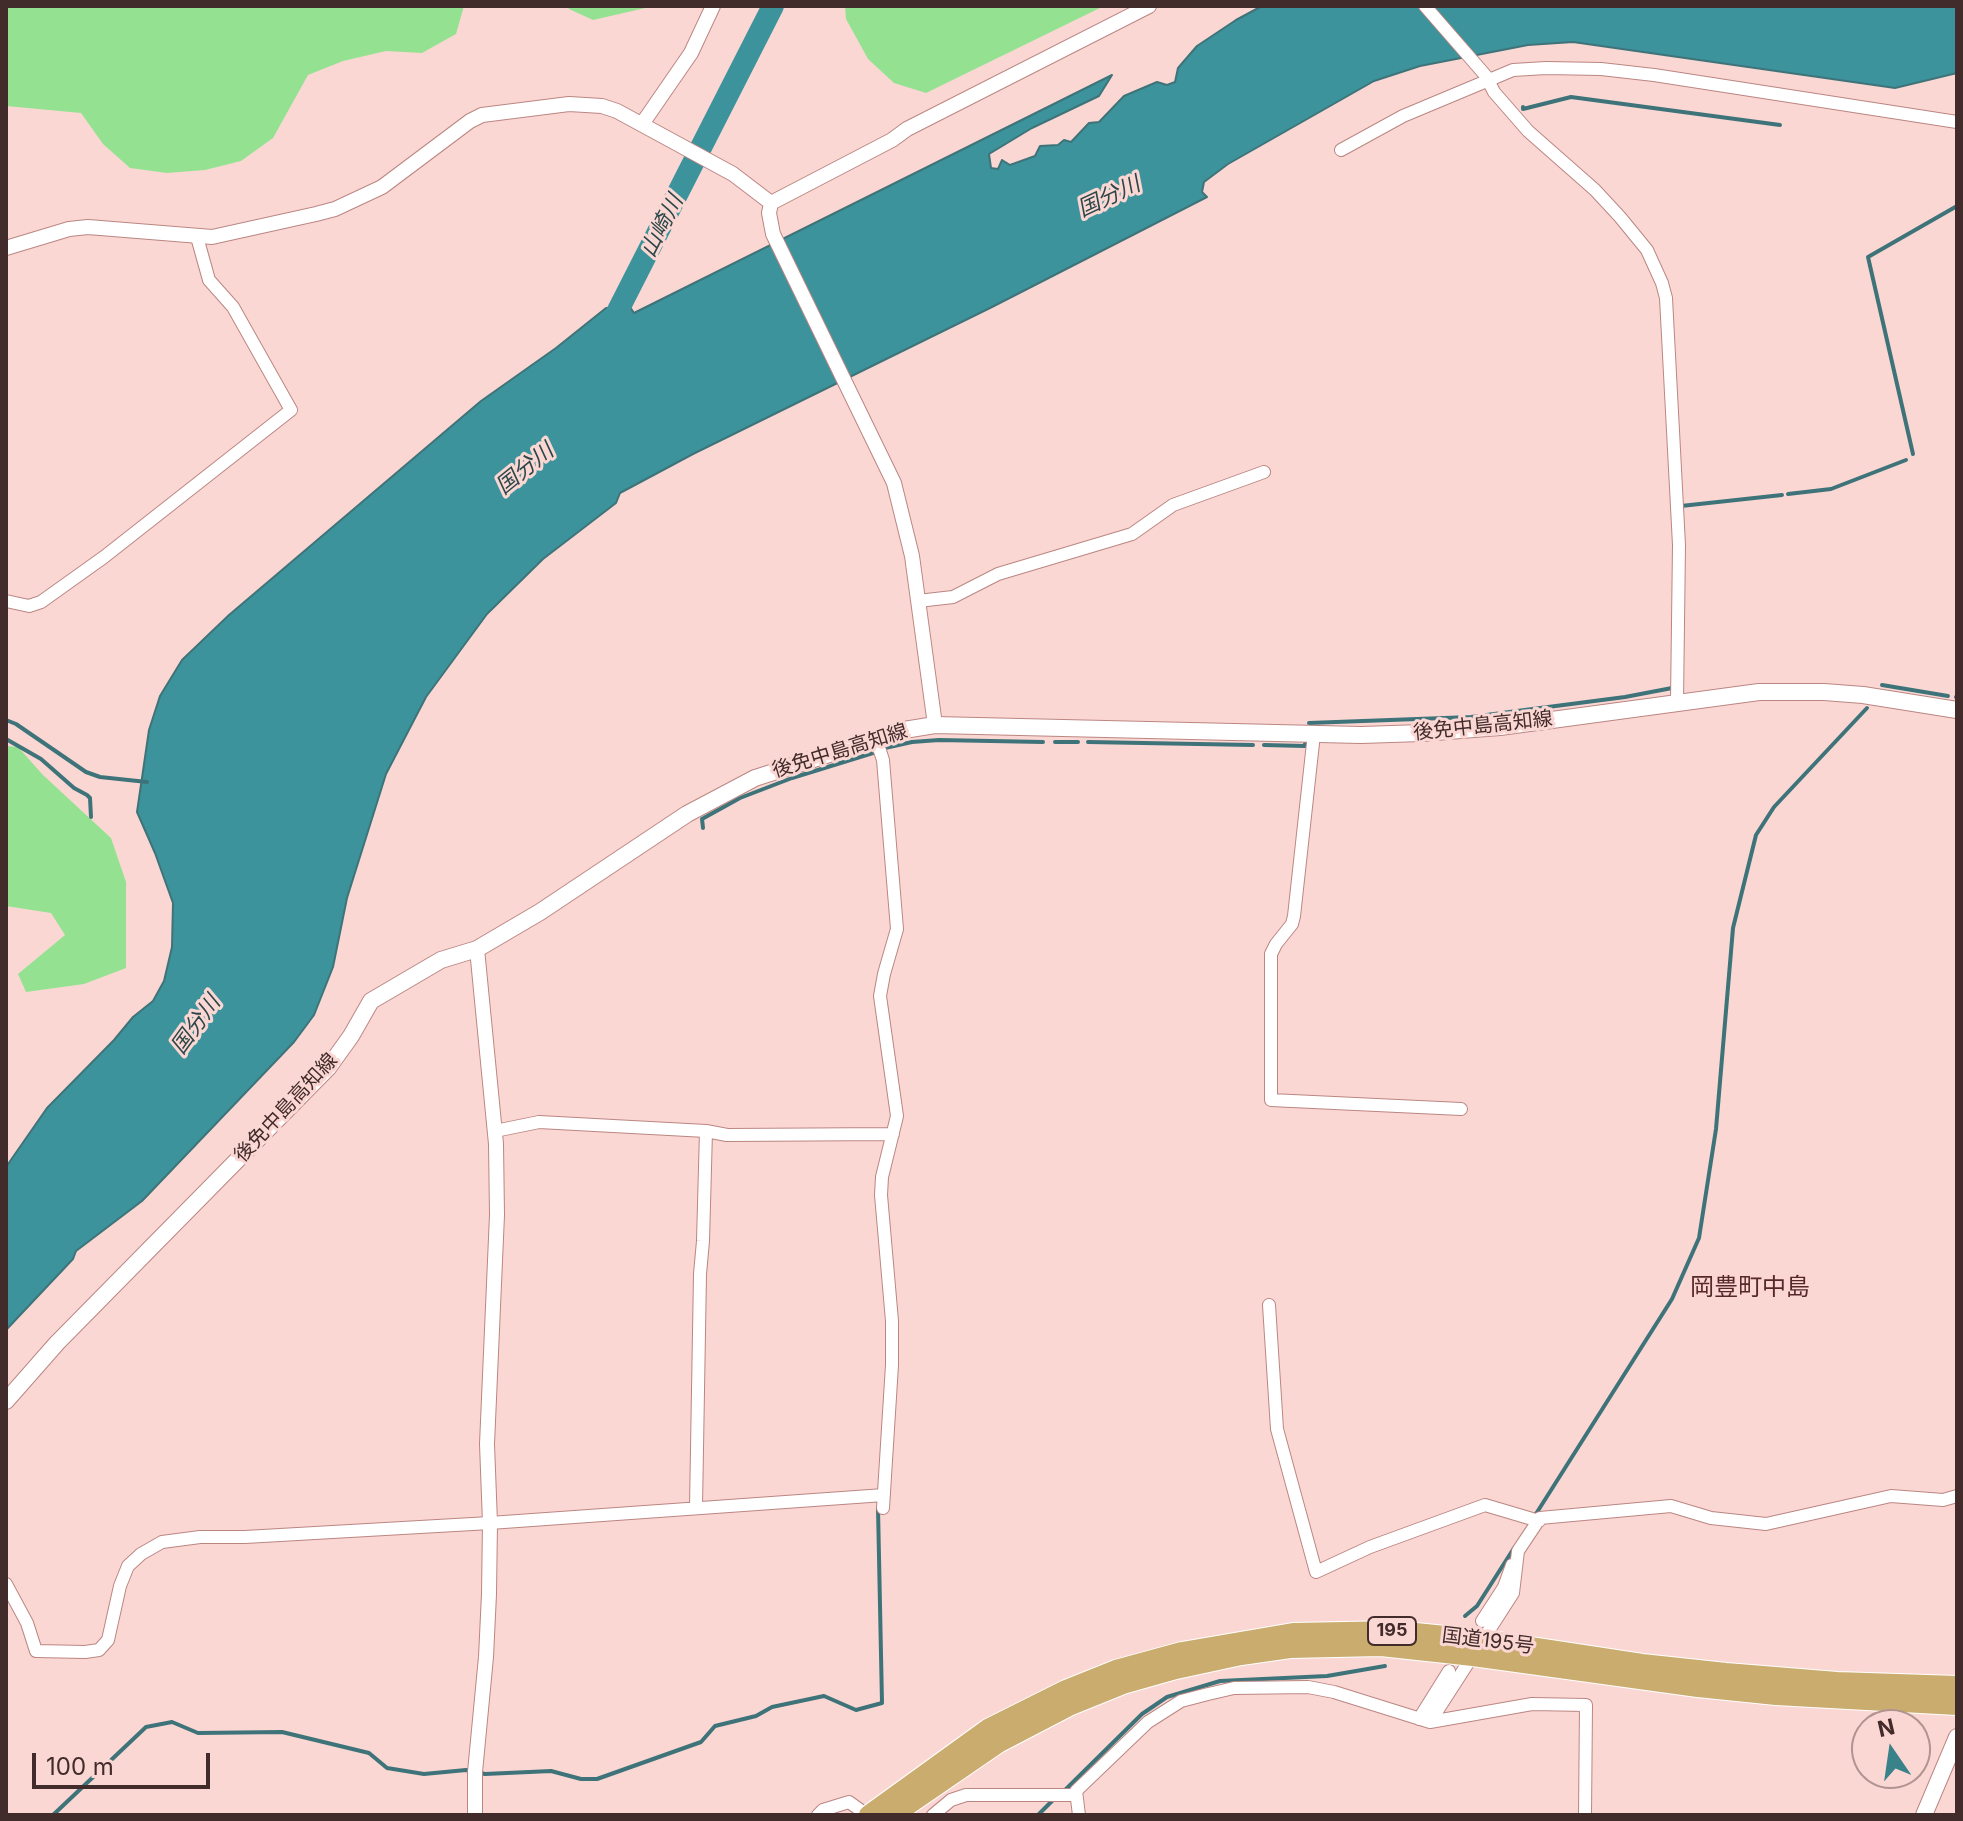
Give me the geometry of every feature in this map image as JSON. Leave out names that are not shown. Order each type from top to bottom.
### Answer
[{"type":"highway","name":"国道195号","points":[[868,1815],[988,1729],[1066,1690],[1116,1670],[1182,1652],[1293,1633],[1396,1631],[1480,1639],[1642,1664],[1726,1673],[1837,1682],[1957,1686]]},
{"type":"highway","name":"国道195号","points":[[893,1815],[971,1760],[1029,1725],[1123,1684],[1241,1655],[1343,1645],[1381,1646],[1480,1639],[1592,1674],[1729,1691],[1957,1705]]},
{"type":"main road","name":"後免中島高知線","points":[[6,1401],[57,1343],[328,1068],[371,1001],[441,960],[477,949],[540,912],[718,795],[755,778],[904,730],[935,725],[1314,734],[1422,733],[1500,727],[1748,692],[1824,692],[1887,698],[1957,710]]},
{"type":"main road","points":[[1924,1815],[1957,1737]]},
{"type":"street","points":[[642,124],[691,53],[713,6]]},
{"type":"street","points":[[771,203],[892,140],[918,123],[1149,6]]},
{"type":"street","points":[[1425,6],[1537,140],[1612,207],[1647,250],[1662,283],[1666,298],[1679,549],[1677,701]]},
{"type":"street","points":[[1341,150],[1403,116],[1513,70],[1601,69],[1654,75],[1957,122]]},
{"type":"street","points":[[6,248],[69,229],[88,227],[197,237],[316,214],[382,187],[470,121],[497,111],[586,103],[602,106],[642,124],[708,159],[771,203]]},
{"type":"street","points":[[771,203],[773,234],[863,413],[894,483],[912,556],[935,725]]},
{"type":"street","points":[[6,601],[29,606],[41,602],[104,557],[291,410],[233,307],[209,280],[197,237]]},
{"type":"street","points":[[918,601],[953,597],[989,577],[1132,534],[1173,505],[1264,472]]},
{"type":"street","points":[[1314,734],[1294,916],[1292,924],[1271,954],[1271,1100],[1461,1109]]},
{"type":"street","points":[[6,1584],[27,1623],[36,1651],[85,1652],[99,1650],[108,1640],[128,1566],[162,1542],[200,1537],[490,1523],[696,1507],[884,1502],[892,1321],[881,1195],[882,1177],[897,1116],[880,996],[897,929],[883,760],[876,739]]},
{"type":"street","points":[[475,1815],[475,1772],[486,1657],[490,1523],[487,1444],[497,1215],[495,1131],[477,949]]},
{"type":"street","points":[[495,1131],[539,1122],[706,1131],[727,1135],[893,1134]]},
{"type":"street","points":[[696,1507],[706,1131]]},
{"type":"street","points":[[1269,1305],[1277,1429],[1316,1572],[1370,1547],[1485,1505],[1534,1520],[1671,1506],[1711,1518],[1766,1524],[1891,1496],[1943,1500],[1957,1496]]},
{"type":"street","points":[[1480,1639],[1534,1520]]},
{"type":"street","points":[[1424,1720],[1513,1593],[1518,1551]]},
{"type":"street","points":[[1424,1720],[1449,1671]]},
{"type":"street","points":[[933,1815],[951,1800],[966,1795],[1066,1795],[1076,1791],[1148,1722],[1181,1701],[1222,1690],[1308,1687],[1424,1720],[1532,1704],[1586,1705],[1585,1815]]},
{"type":"street","points":[[1066,1795],[1079,1815]]},
{"type":"street","points":[[818,1815],[823,1810],[849,1802],[868,1815]]},
{"type":"green space","points":[[6,6],[464,6],[456,34],[422,53],[386,51],[343,61],[308,75],[273,138],[241,161],[205,170],[167,173],[130,168],[103,144],[81,113],[6,106]]},
{"type":"green space","points":[[568,6],[654,6],[593,20]]},
{"type":"green space","points":[[845,6],[1104,6],[926,93],[894,83],[868,59],[846,19]]},
{"type":"green space","points":[[6,746],[18,747],[43,775],[111,838],[126,882],[126,968],[84,984],[26,992],[18,974],[65,935],[51,913],[6,906]]},
{"type":"water","name":"国分川","points":[[1262,6],[1957,6],[1957,73],[1895,88],[1573,42],[1528,45],[1420,66],[1374,81],[1228,164],[1204,182],[1202,192],[1207,197],[620,493],[616,503],[543,559],[487,614],[426,697],[386,774],[347,898],[333,967],[314,1015],[294,1042],[142,1201],[76,1251],[73,1259],[6,1330],[6,1167],[47,1108],[133,1017],[153,1001],[164,981],[172,947],[173,903],[137,812],[149,730],[160,696],[182,660],[229,615],[481,401],[606,308],[630,307],[634,313],[1112,75],[1099,96],[1032,128],[989,154],[991,168],[998,169],[1002,160],[1010,165],[1035,156],[1040,146],[1058,145],[1064,140],[1071,142],[1089,123],[1099,122],[1124,96],[1157,82],[1167,85],[1175,82],[1178,68],[1197,46]]},
{"type":"waterway","name":"山崎川","points":[[606,334],[773,6]]},
{"type":"waterway","points":[[1523,107],[1571,97],[1780,125]]},
{"type":"waterway","points":[[1913,454],[1868,257],[1957,206]]},
{"type":"waterway","points":[[1788,494],[1831,489],[1906,460]]},
{"type":"waterway","points":[[1681,506],[1782,495]]},
{"type":"waterway","points":[[1882,685],[1948,696]]},
{"type":"waterway","points":[[1309,723],[1471,717],[1672,688]]},
{"type":"waterway","points":[[1534,1517],[1672,1299],[1699,1238],[1716,1129],[1733,928],[1756,835],[1774,807],[1867,708]]},
{"type":"waterway","points":[[6,720],[86,772],[100,777],[147,782]]},
{"type":"waterway","points":[[6,739],[41,759],[74,788],[87,795],[90,798],[91,817]]},
{"type":"waterway","points":[[885,748],[939,740],[1043,742]]},
{"type":"waterway","points":[[1055,742],[1078,742]]},
{"type":"waterway","points":[[1088,742],[1253,745]]},
{"type":"waterway","points":[[1264,745],[1305,744]]},
{"type":"waterway","points":[[703,828],[702,819],[740,798],[873,753]]},
{"type":"waterway","points":[[53,1815],[146,1727],[172,1722],[198,1733],[282,1732],[369,1753],[387,1768],[424,1774],[466,1770],[485,1774],[551,1771],[581,1779],[597,1779],[701,1742],[715,1726],[756,1716],[772,1707],[824,1696],[856,1710],[882,1703],[878,1508]]},
{"type":"waterway","points":[[1465,1616],[1477,1606],[1514,1548]]},
{"type":"waterway","points":[[1064,1791],[1142,1714],[1167,1697],[1220,1681],[1327,1676],[1385,1666]]},
{"type":"waterway","points":[[1038,1815],[1054,1799]]},
{"type":"district","name":"岡豊町中島","points":[[1750,1288]]}]
